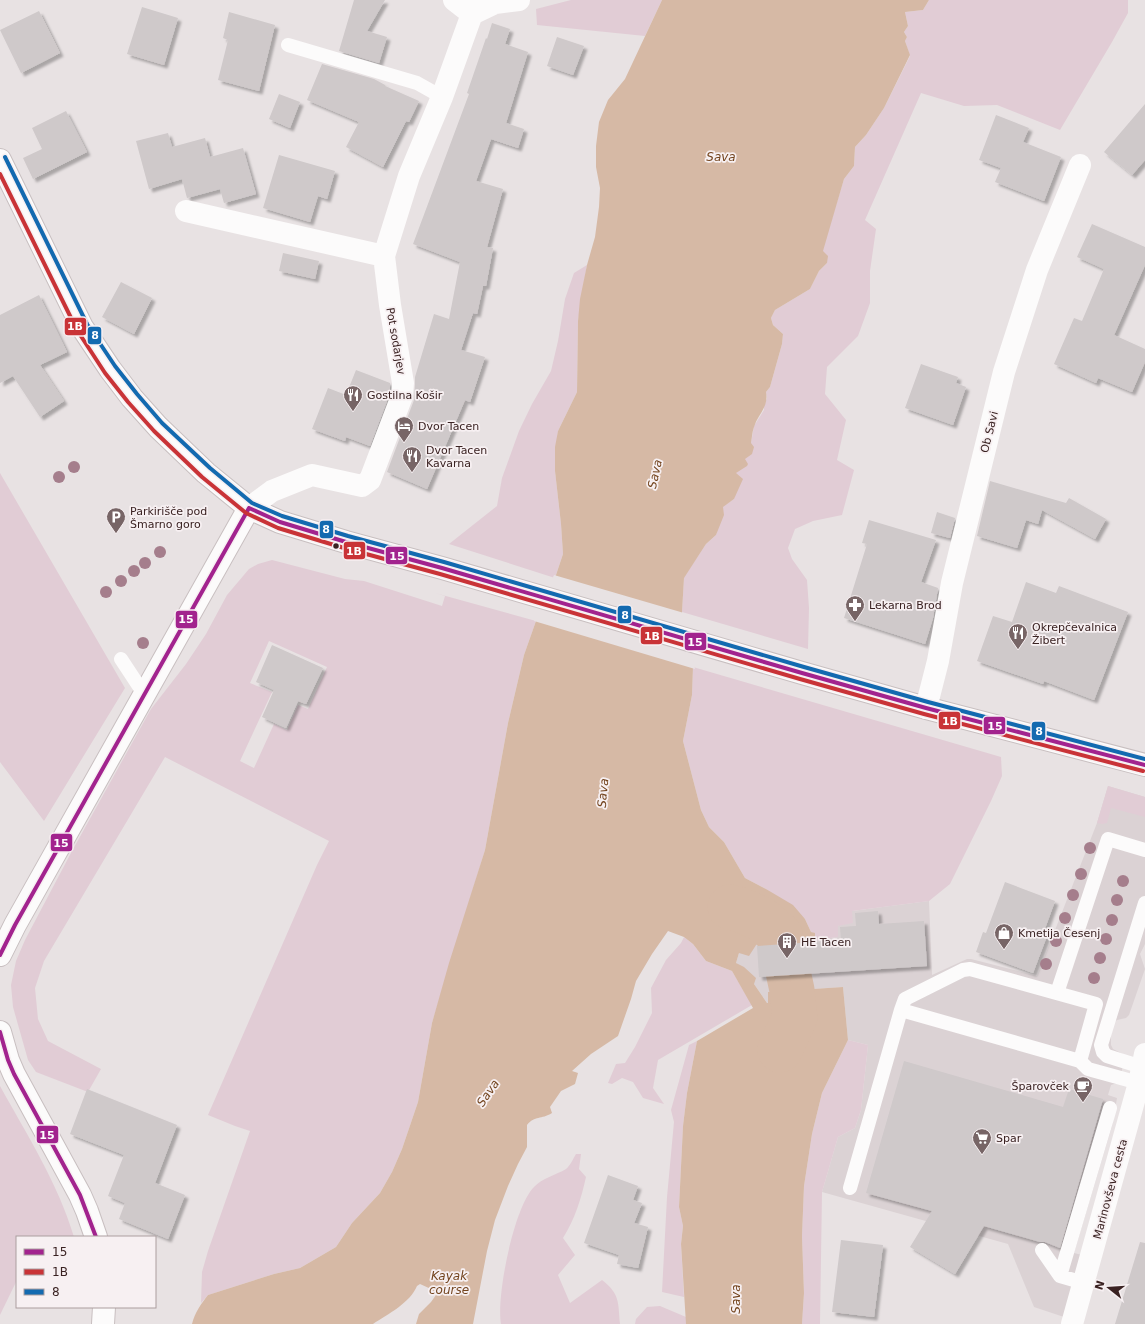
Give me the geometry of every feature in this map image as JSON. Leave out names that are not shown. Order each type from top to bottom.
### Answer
[{"type":"street","points":[[454,0],[474,7],[519,0]]},
{"type":"street","name":"Pot sodarjev","points":[[249,508],[272,491],[312,475],[362,486],[370,480],[402,396],[403,383],[390,305],[384,256],[409,176],[442,97],[474,7]]},
{"type":"street","points":[[0,160],[82,327],[110,369],[132,398],[158,427],[206,472],[249,508],[288,524],[346,542],[442,568],[802,673],[926,708],[1145,765]]},
{"type":"street","name":"Ob Savi","points":[[926,708],[938,662],[952,583],[1004,372],[1037,270],[1080,165]]},
{"type":"street","points":[[186,211],[384,256]]},
{"type":"street","points":[[0,955],[15,925],[249,508]]},
{"type":"street","points":[[0,1032],[8,1060],[14,1074],[80,1195],[96,1236]]},
{"type":"street","name":"Marinovševa cesta","points":[[1072,1324],[1142,1068]]},
{"type":"street","points":[[102,1324],[104,1308]]},
{"type":"lane","points":[[288,45],[417,83],[442,97]]},
{"type":"lane","points":[[121,659],[144,694]]},
{"type":"lane","points":[[1056,993],[1108,838],[1145,850]]},
{"type":"lane","points":[[1142,1068],[1107,1056],[1103,1052],[1101,1045],[1145,903]]},
{"type":"lane","points":[[850,1188],[905,999],[963,970],[970,969],[1096,1004],[1116,997]]},
{"type":"lane","points":[[1080,1061],[1096,1004]]},
{"type":"lane","points":[[901,1010],[1080,1061],[1088,1069],[1142,1068]]},
{"type":"lane","points":[[1060,1276],[1110,1108]]},
{"type":"lane","points":[[1042,1250],[1060,1276],[1084,1284]]},
{"type":"shaded area","points":[[571,0],[662,0],[645,36],[537,25],[536,9]]},
{"type":"shaded area","points":[[929,0],[1128,0],[1128,13],[1060,130],[997,105],[964,106],[921,93],[865,220],[876,229],[870,271],[870,303],[858,336],[827,367],[825,394],[846,420],[837,460],[854,470],[842,515],[813,521],[795,529],[788,548],[792,559],[807,580],[809,608],[808,649],[682,612],[684,577],[706,544],[716,535],[723,506],[734,499],[736,473],[745,459],[751,443],[754,426],[764,410],[767,398],[766,392],[770,387],[782,344],[783,334],[773,325],[771,318],[775,310],[810,289],[819,271],[827,263],[822,251],[844,179],[854,166],[855,147],[866,135],[884,108],[910,56],[905,41],[907,37],[904,32],[908,26],[905,12],[923,10]]},
{"type":"shaded area","points":[[587,265],[578,321],[577,392],[558,431],[555,471],[563,554],[555,578],[449,544],[497,506],[502,478],[519,431],[532,404],[551,371],[565,299],[574,273]]},
{"type":"shaded area","points":[[0,473],[125,688],[44,821],[0,762]]},
{"type":"shaded area","points":[[272,560],[345,579],[364,581],[442,606],[445,596],[435,593],[536,621],[524,655],[508,723],[485,850],[432,1023],[418,1102],[402,1149],[392,1172],[380,1193],[352,1223],[336,1247],[300,1268],[274,1274],[208,1295],[201,1303],[202,1272],[250,1131],[208,1115],[317,865],[329,841],[165,757],[44,961],[35,988],[38,1019],[48,1041],[101,1069],[88,1092],[36,1072],[28,1060],[13,1007],[11,985],[16,961],[25,940],[72,851],[151,709],[186,664],[206,634],[227,595],[249,569],[258,564]],"holes":[[[269,641],[327,667],[308,709],[298,705],[287,730],[274,724],[254,768],[240,761],[272,692],[250,683]]]},
{"type":"shaded area","points":[[693,667],[1001,757],[1002,776],[950,884],[929,901],[852,911],[853,923],[838,926],[838,937],[815,940],[815,934],[811,932],[805,919],[766,889],[745,878],[724,842],[709,827],[701,810],[683,741],[692,695]]},
{"type":"shaded area","points":[[1108,786],[1145,797],[1145,944],[1140,954],[1145,969],[1129,1015],[1126,1018],[1114,1022],[1111,1034],[1111,1045],[1113,1049],[1125,1055],[1119,1084],[1111,1085],[1108,1095],[1117,1098],[1112,1126],[1074,1253],[1082,1255],[1064,1317],[1034,1307],[1008,1244],[822,1192],[838,1137],[855,1128],[861,1110],[868,1045],[848,1040],[843,987],[768,992],[767,1003],[754,984],[736,963],[739,953],[757,942],[748,935],[749,932],[767,939],[815,940],[838,937],[838,926],[852,911],[929,901],[932,975],[967,959],[971,959],[1037,976],[1097,823]]},
{"type":"shaded area","points":[[1108,786],[1145,797],[1145,817],[1111,808],[1107,823],[1097,823]]},
{"type":"shaded area","points":[[684,937],[693,944],[706,961],[732,971],[752,1005],[658,1060],[653,1088],[664,1104],[643,1098],[633,1082],[622,1078],[612,1084],[608,1083],[616,1064],[625,1063],[635,1047],[652,1013],[651,988],[666,960],[681,943]]},
{"type":"shaded area","points":[[848,1040],[868,1045],[861,1110],[855,1128],[838,1137],[822,1192],[820,1324],[802,1324],[804,1293],[802,1236],[804,1186],[812,1134],[822,1093]]},
{"type":"shaded area","points":[[697,1041],[687,1093],[683,1126],[679,1207],[683,1226],[681,1244],[684,1297],[662,1292],[667,1197],[674,1122],[671,1110],[689,1045]]},
{"type":"shaded area","points":[[0,1086],[51,1178],[74,1236],[16,1236],[16,1282],[0,1315]]},
{"type":"shaded area","points":[[576,1154],[581,1154],[579,1169],[586,1177],[577,1209],[563,1238],[575,1255],[558,1275],[570,1303],[602,1280],[615,1294],[618,1304],[620,1324],[501,1324],[501,1294],[508,1252],[513,1232],[527,1197],[537,1184],[566,1169]]},
{"type":"shaded area","points":[[660,1306],[686,1317],[686,1324],[635,1324],[636,1319],[647,1307]]},
{"type":"water","name":"Sava","points":[[662,0],[929,0],[923,10],[905,12],[908,26],[904,32],[907,37],[905,41],[910,55],[884,108],[866,135],[855,147],[854,166],[844,179],[823,251],[828,256],[827,263],[819,271],[810,289],[775,310],[771,318],[773,325],[783,334],[782,344],[770,387],[766,392],[767,397],[765,406],[753,429],[751,443],[754,447],[752,454],[745,459],[748,464],[747,466],[736,473],[743,479],[734,499],[723,507],[724,515],[716,535],[706,544],[684,578],[682,612],[693,667],[692,695],[683,741],[701,810],[709,827],[724,842],[745,878],[793,905],[805,919],[811,932],[815,933],[815,940],[767,939],[749,932],[749,935],[758,942],[749,956],[739,953],[736,963],[744,967],[756,978],[754,984],[767,1003],[768,992],[843,987],[848,1040],[822,1093],[812,1134],[804,1186],[802,1236],[804,1293],[802,1324],[686,1324],[681,1244],[683,1226],[679,1207],[683,1126],[687,1093],[697,1041],[753,1008],[732,971],[706,961],[693,944],[684,937],[668,931],[636,981],[618,1036],[591,1054],[572,1071],[578,1073],[575,1084],[561,1091],[550,1107],[552,1113],[533,1120],[527,1125],[527,1147],[508,1186],[495,1220],[487,1251],[473,1324],[416,1324],[419,1314],[436,1295],[431,1289],[420,1284],[404,1303],[373,1324],[192,1324],[197,1312],[208,1295],[274,1274],[300,1268],[336,1247],[352,1223],[380,1193],[392,1172],[402,1149],[418,1102],[432,1023],[449,963],[485,850],[508,723],[524,655],[563,554],[555,471],[555,447],[558,431],[577,392],[578,321],[580,299],[595,237],[599,207],[600,188],[596,167],[596,146],[599,122],[608,100],[625,79]]},
{"type":"pier","points":[[554,575],[684,613],[695,669],[534,621]]},
{"type":"building","points":[[354,0],[385,0],[367,31],[387,37],[379,63],[339,51]]},
{"type":"building","points":[[142,7],[178,18],[164,65],[127,54]]},
{"type":"building","points":[[39,11],[60,53],[21,73],[0,30]]},
{"type":"building","points":[[229,12],[275,25],[259,91],[218,80],[228,40],[223,38]]},
{"type":"building","points":[[492,23],[510,29],[505,44],[528,52],[506,123],[524,129],[518,148],[491,139],[476,181],[503,189],[487,247],[493,248],[486,286],[483,286],[477,314],[473,313],[461,350],[485,357],[470,402],[465,400],[427,489],[387,472],[414,400],[415,377],[434,314],[449,319],[460,262],[413,244],[469,94],[467,93]]},
{"type":"building","points":[[557,37],[584,46],[573,75],[547,66]]},
{"type":"building","points":[[322,64],[374,79],[385,86],[419,101],[409,122],[406,121],[383,167],[346,147],[359,122],[307,100]]},
{"type":"building","points":[[279,94],[300,102],[290,128],[269,119]]},
{"type":"building","points":[[1145,104],[1145,160],[1132,175],[1104,152]]},
{"type":"building","points":[[66,111],[87,152],[33,179],[23,158],[42,149],[32,128]]},
{"type":"building","points":[[996,115],[1029,128],[1023,142],[1061,157],[1044,201],[995,182],[1001,168],[979,160]]},
{"type":"building","points":[[168,133],[172,147],[205,138],[210,157],[243,148],[256,194],[224,203],[220,189],[187,198],[182,179],[149,189],[136,141]]},
{"type":"building","points":[[279,155],[335,171],[327,199],[318,196],[310,222],[263,208]]},
{"type":"building","points":[[1092,224],[1145,247],[1145,265],[1114,335],[1145,349],[1145,362],[1132,392],[1098,378],[1096,383],[1054,364],[1074,318],[1082,321],[1104,269],[1077,257]]},
{"type":"building","points":[[283,253],[319,261],[315,279],[279,271]]},
{"type":"building","points":[[121,282],[152,298],[134,334],[102,317]]},
{"type":"building","points":[[39,295],[67,352],[40,365],[64,401],[40,417],[13,376],[0,383],[0,315]]},
{"type":"building","points":[[921,364],[958,377],[956,383],[966,387],[953,425],[905,408]]},
{"type":"building","name":"Gostilna Košir","points":[[356,370],[390,383],[390,393],[370,446],[346,437],[345,441],[312,429],[328,388],[346,395]]},
{"type":"building","points":[[990,481],[1066,503],[1069,498],[1106,519],[1095,539],[1042,510],[1038,524],[1026,520],[1017,548],[977,536]]},
{"type":"building","points":[[937,512],[955,518],[950,538],[931,533]]},
{"type":"building","points":[[869,520],[936,540],[921,582],[938,588],[933,618],[925,644],[844,618],[867,544],[862,543]]},
{"type":"building","points":[[1026,582],[1056,593],[1059,586],[1128,612],[1094,700],[1044,681],[1043,684],[977,661],[993,616],[1012,622]]},
{"type":"building","points":[[272,645],[323,668],[306,704],[298,701],[286,728],[262,717],[274,690],[256,682]]},
{"type":"building","points":[[1005,882],[1055,901],[1043,934],[1047,936],[1033,973],[976,952],[983,932],[986,933]]},
{"type":"building","points":[[878,911],[879,924],[924,921],[927,966],[759,977],[757,946],[841,940],[840,927],[856,926],[855,913]]},
{"type":"building","name":"Spar","points":[[904,1061],[1063,1107],[1069,1089],[1103,1099],[1060,1248],[1045,1242],[1040,1242],[984,1226],[955,1274],[910,1247],[932,1211],[866,1193]]},
{"type":"building","points":[[87,1089],[177,1125],[155,1183],[185,1195],[168,1239],[119,1219],[125,1203],[108,1196],[124,1155],[70,1134]]},
{"type":"building","points":[[608,1175],[638,1186],[633,1200],[642,1203],[634,1223],[648,1227],[638,1268],[617,1264],[619,1255],[584,1243]]},
{"type":"building","points":[[841,1240],[883,1245],[874,1317],[832,1312]]},
{"type":"building","points":[[1140,1242],[1145,1243],[1145,1324],[1115,1324]]},
{"type":"waterway","name":"Sava","points":[[730,907],[761,919],[780,935],[792,990],[795,1017],[780,1050]]},
{"type":"transit line","name":"8","points":[[5,157],[87,324],[115,366],[162,423],[210,468],[252,503],[282,516],[348,536],[444,562],[804,667],[928,702],[1145,759]]},
{"type":"transit line","name":"1B","points":[[0,174],[77,330],[105,373],[154,431],[202,477],[246,513],[278,528],[344,548],[440,574],[924,714],[1143,771]]},
{"type":"transit line","name":"15","points":[[249,508],[280,522],[346,542],[442,568],[802,673],[926,708],[1145,765]]},
{"type":"transit line","name":"15","points":[[0,955],[15,925],[249,508]]},
{"type":"transit line","name":"15","points":[[0,1032],[8,1060],[14,1074],[80,1195],[96,1236]]},
{"type":"place","name":"Gostilna Košir","points":[[353,412]]},
{"type":"place","name":"Dvor Tacen","points":[[404,443]]},
{"type":"place","name":"Dvor Tacen Kavarna","points":[[412,473]]},
{"type":"place","name":"Parkirišče pod Šmarno goro","points":[[116,534]]},
{"type":"place","name":"Lekarna Brod","points":[[855,622]]},
{"type":"place","name":"Okrepčevalnica Žibert","points":[[1018,650]]},
{"type":"place","name":"Kmetija Česenj","points":[[1004,950]]},
{"type":"place","name":"HE Tacen","points":[[787,959]]},
{"type":"place","name":"Šparovček","points":[[1083,1103]]},
{"type":"place","name":"Spar","points":[[982,1155]]},
{"type":"water label","name":"Kayak course","points":[[449,1283]]}]
